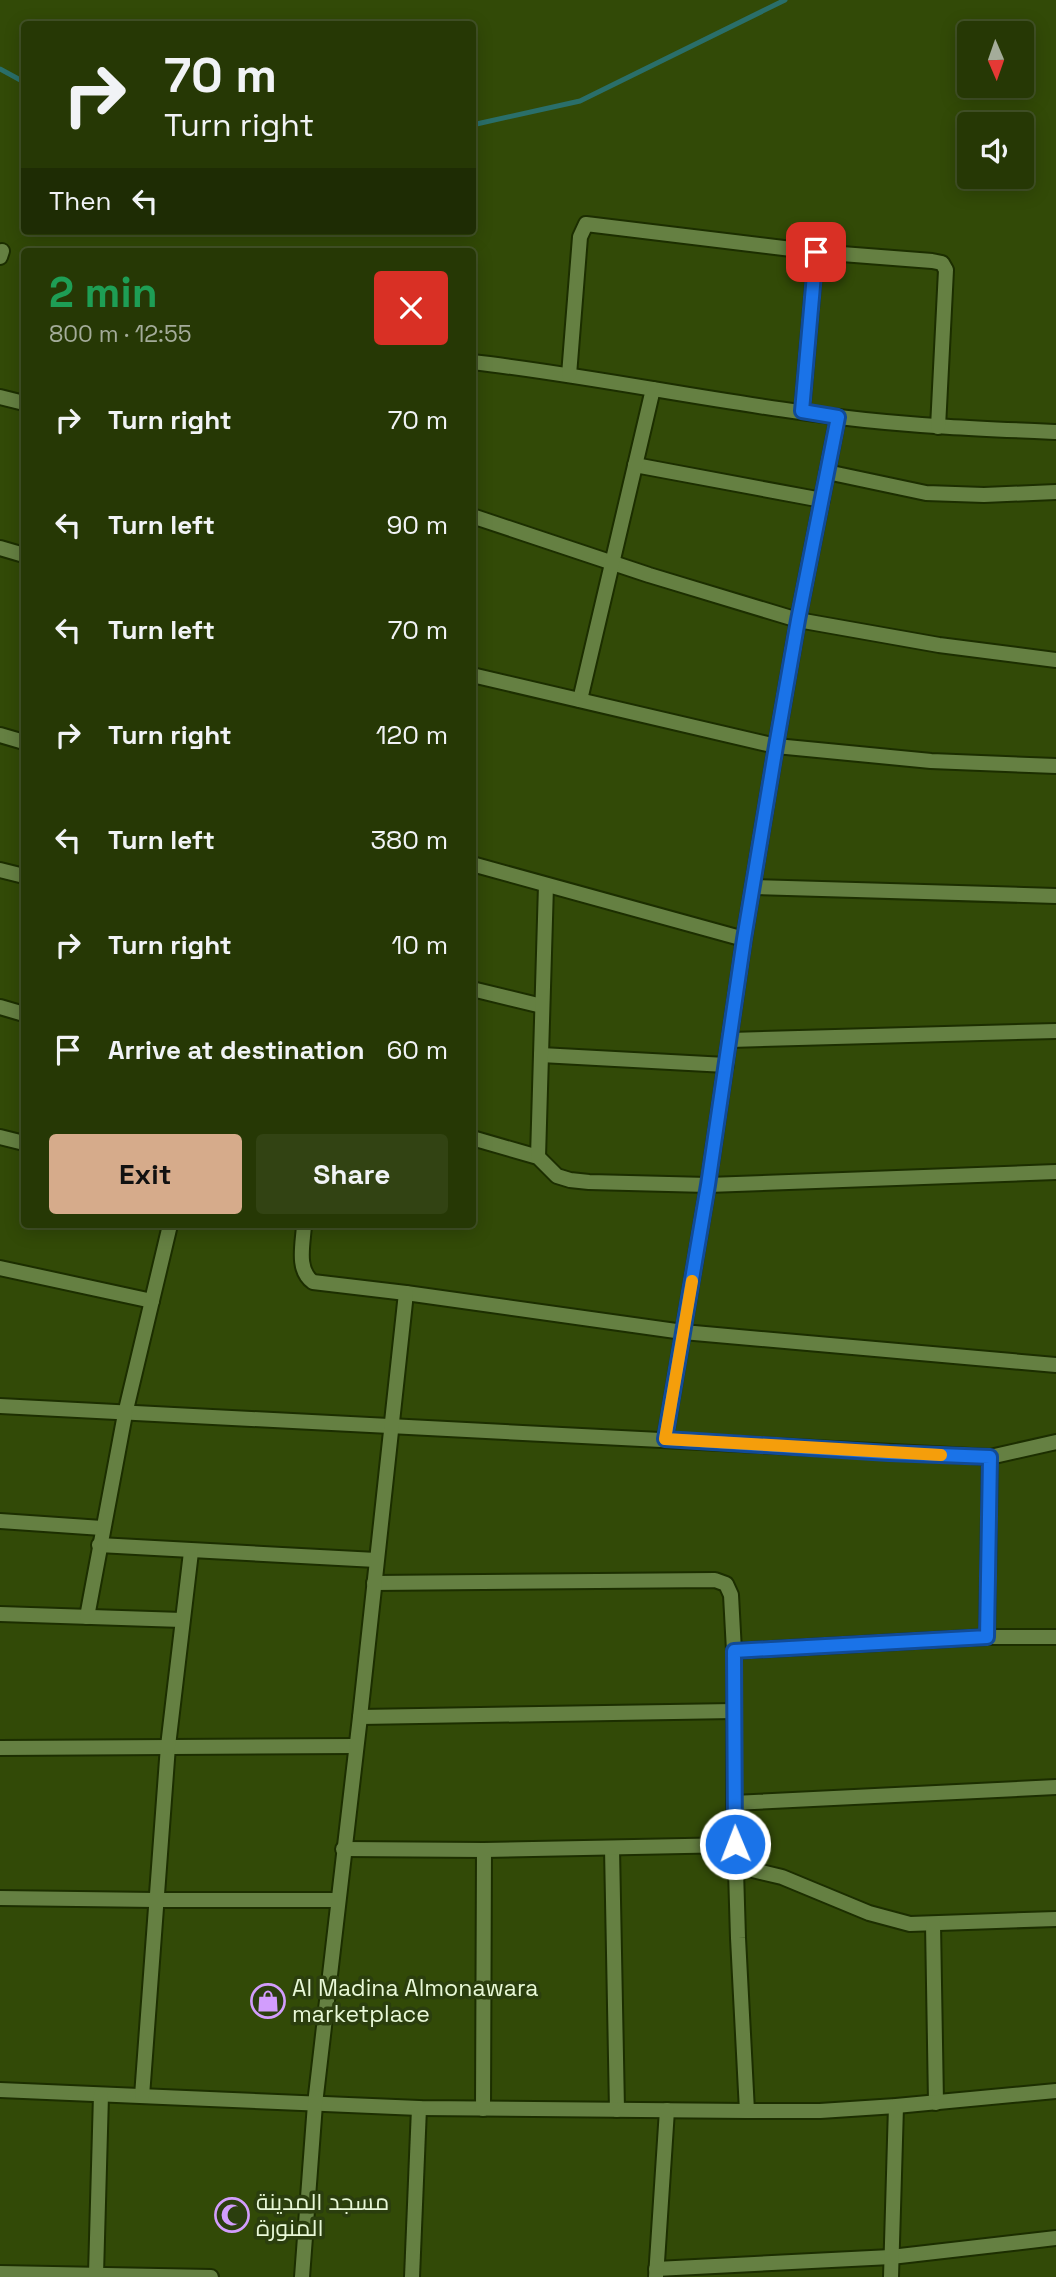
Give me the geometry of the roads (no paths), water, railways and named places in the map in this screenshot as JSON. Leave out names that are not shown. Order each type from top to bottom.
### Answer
[{"type":"street","points":[[569,374],[580,237],[586,224],[816,252],[942,263],[946,270],[937,426]]},
{"type":"street","points":[[802,411],[816,252]]},
{"type":"street","points":[[476,362],[569,374],[838,417],[937,426],[1056,432]]},
{"type":"street","points":[[580,700],[653,389]]},
{"type":"street","points":[[0,397],[21,402]]},
{"type":"street","points":[[665,1439],[708,1185],[776,746],[838,417]]},
{"type":"street","points":[[635,465],[822,500]]},
{"type":"street","points":[[828,472],[926,493],[984,495],[1056,492]]},
{"type":"street","points":[[476,517],[798,620],[939,645],[1056,660]]},
{"type":"street","points":[[0,548],[21,554]]},
{"type":"street","points":[[476,678],[776,746],[931,761],[1056,766]]},
{"type":"street","points":[[0,736],[21,741]]},
{"type":"street","points":[[476,865],[744,939]]},
{"type":"street","points":[[0,870],[21,875]]},
{"type":"street","points":[[538,1157],[546,885]]},
{"type":"street","points":[[753,887],[1056,896]]},
{"type":"street","points":[[476,990],[542,1006]]},
{"type":"street","points":[[0,1007],[21,1013]]},
{"type":"street","points":[[730,1040],[1056,1031]]},
{"type":"street","points":[[541,1055],[726,1065]]},
{"type":"street","points":[[0,1137],[21,1142]]},
{"type":"street","points":[[476,1139],[538,1157],[557,1176],[570,1181],[708,1185],[1056,1172]]},
{"type":"street","points":[[87,1617],[125,1413],[169,1228]]},
{"type":"street","points":[[304,1228],[302,1269],[305,1277],[313,1282],[683,1332],[1056,1365]]},
{"type":"street","points":[[0,1268],[152,1301]]},
{"type":"street","points":[[302,2277],[315,2104],[405,1293]]},
{"type":"street","points":[[0,1406],[990,1457],[1056,1442]]},
{"type":"street","points":[[987,1637],[990,1457]]},
{"type":"street","points":[[0,1521],[102,1528]]},
{"type":"street","points":[[99,1545],[376,1560]]},
{"type":"street","points":[[142,2096],[168,1746],[191,1552]]},
{"type":"street","points":[[374,1583],[715,1580],[726,1584],[731,1595],[734,1651],[735,1844],[747,2111]]},
{"type":"street","points":[[0,1614],[182,1620]]},
{"type":"street","points":[[734,1651],[987,1637],[1056,1637]]},
{"type":"street","points":[[360,1717],[734,1712]]},
{"type":"street","points":[[0,1748],[355,1746]]},
{"type":"street","points":[[734,1803],[1056,1787]]},
{"type":"street","points":[[343,1849],[484,1850],[735,1844]]},
{"type":"street","points":[[612,1848],[617,2110]]},
{"type":"street","points":[[483,2109],[484,1850]]},
{"type":"street","points":[[736,1866],[782,1877],[891,1920],[933,1924],[1056,1919]]},
{"type":"street","points":[[0,1898],[337,1900]]},
{"type":"street","points":[[933,1924],[936,2103]]},
{"type":"street","points":[[0,2090],[419,2108],[747,2111],[820,2111],[1056,2091]]},
{"type":"street","points":[[96,2274],[101,2095]]},
{"type":"street","points":[[891,2277],[896,2106]]},
{"type":"street","points":[[412,2277],[419,2108]]},
{"type":"street","points":[[667,2110],[656,2273],[891,2257],[1056,2238]]},
{"type":"street","points":[[0,2273],[211,2277]]},
{"type":"waterway","points":[[476,124],[580,101],[785,0]]},
{"type":"waterway","points":[[0,69],[21,80]]},
{"type":"place","name":"Al Madina Almonawara marketplace","points":[[268,2001]]},
{"type":"place","name":"مسجد المدينة المنورة","points":[[232,2215]]}]
